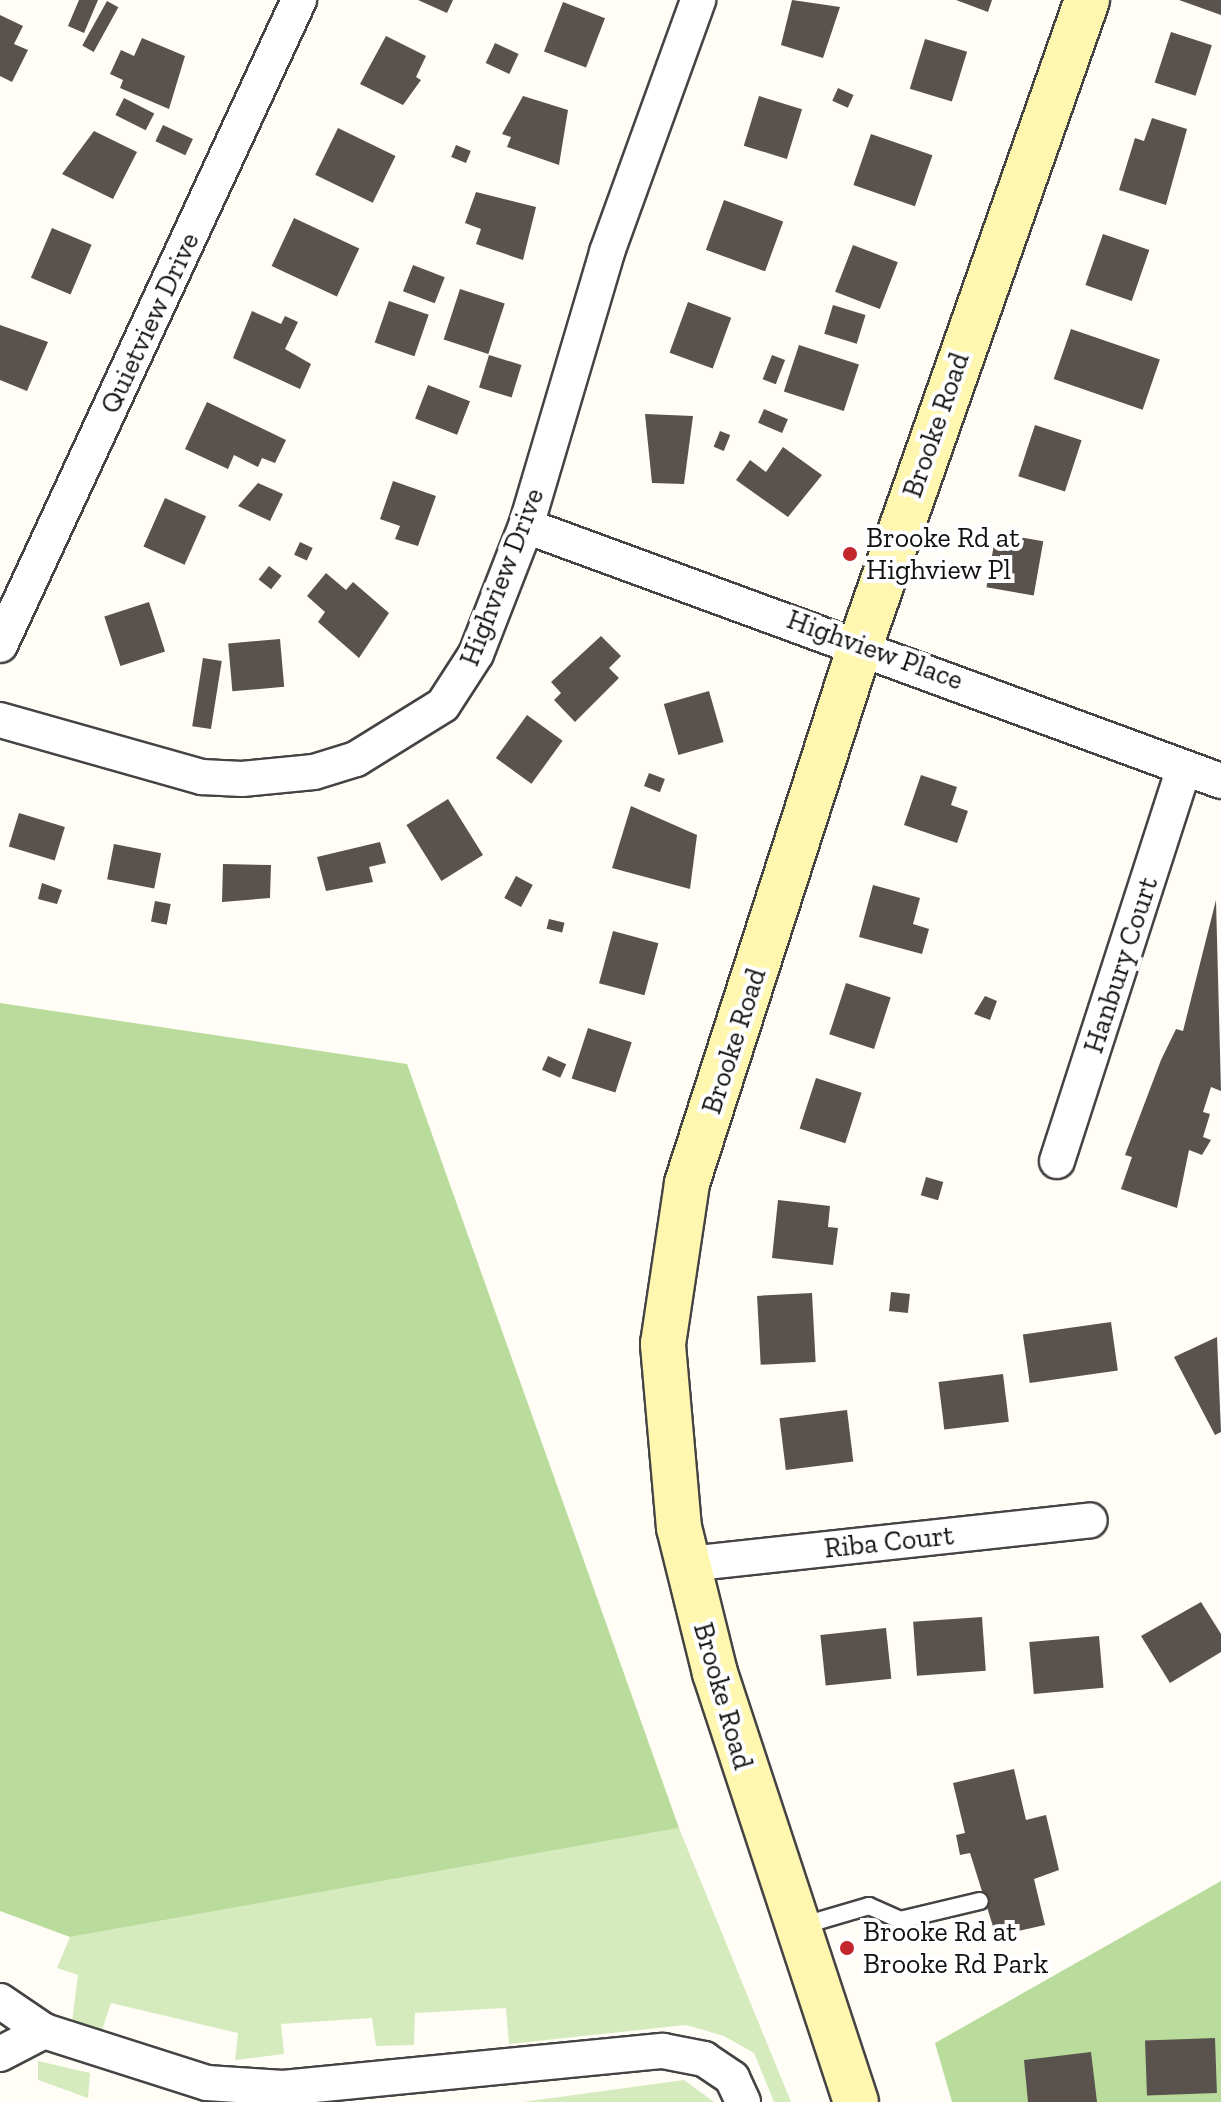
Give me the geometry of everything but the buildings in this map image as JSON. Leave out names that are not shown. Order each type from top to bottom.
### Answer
[{"type":"street","name":"Quietview Drive","points":[[0,645],[299,0]]},
{"type":"street","name":"Highview Drive","points":[[0,720],[202,777],[280,777],[356,759],[410,730],[452,693],[476,654],[526,526],[607,252],[698,0]]},
{"type":"street","name":"Brooke Road","points":[[856,2102],[796,1927],[688,1564],[664,1400],[674,1252],[687,1183],[861,643],[1087,0]]},
{"type":"street","name":"Highview Place","points":[[526,526],[861,643],[1221,781]]},
{"type":"street","name":"Hanbury Court","points":[[1057,1161],[1184,768]]},
{"type":"street","name":"Riba Court","points":[[688,1564],[1090,1520]]},
{"type":"street","points":[[0,2001],[44,2031],[207,2083],[283,2088],[663,2051],[704,2059],[732,2078],[743,2102]]},
{"type":"street","points":[[0,2054],[44,2031]]},
{"type":"lane","points":[[796,1927],[869,1906],[900,1920],[980,1901]]},
{"type":"green space","points":[[0,1003],[407,1064],[679,1828],[70,1937],[0,1911]]},
{"type":"green space","points":[[679,1828],[791,2102],[774,2102],[754,2053],[724,2036],[686,2025],[509,2044],[506,2008],[415,2013],[414,2045],[376,2046],[372,2018],[281,2024],[284,2054],[235,2060],[238,2033],[111,2003],[102,2030],[72,2022],[78,1975],[57,1968],[70,1937]]},
{"type":"green space","points":[[1221,1881],[1221,2102],[952,2102],[935,2043]]},
{"type":"green space","points":[[38,2061],[90,2073],[88,2098],[38,2080]]},
{"type":"green space","points":[[684,2080],[714,2102],[523,2102]]},
{"type":"place","name":"Brooke Rd at Highview Pl","points":[[850,554]]},
{"type":"place","name":"Brooke Rd at Brooke Rd Park","points":[[847,1948]]}]
